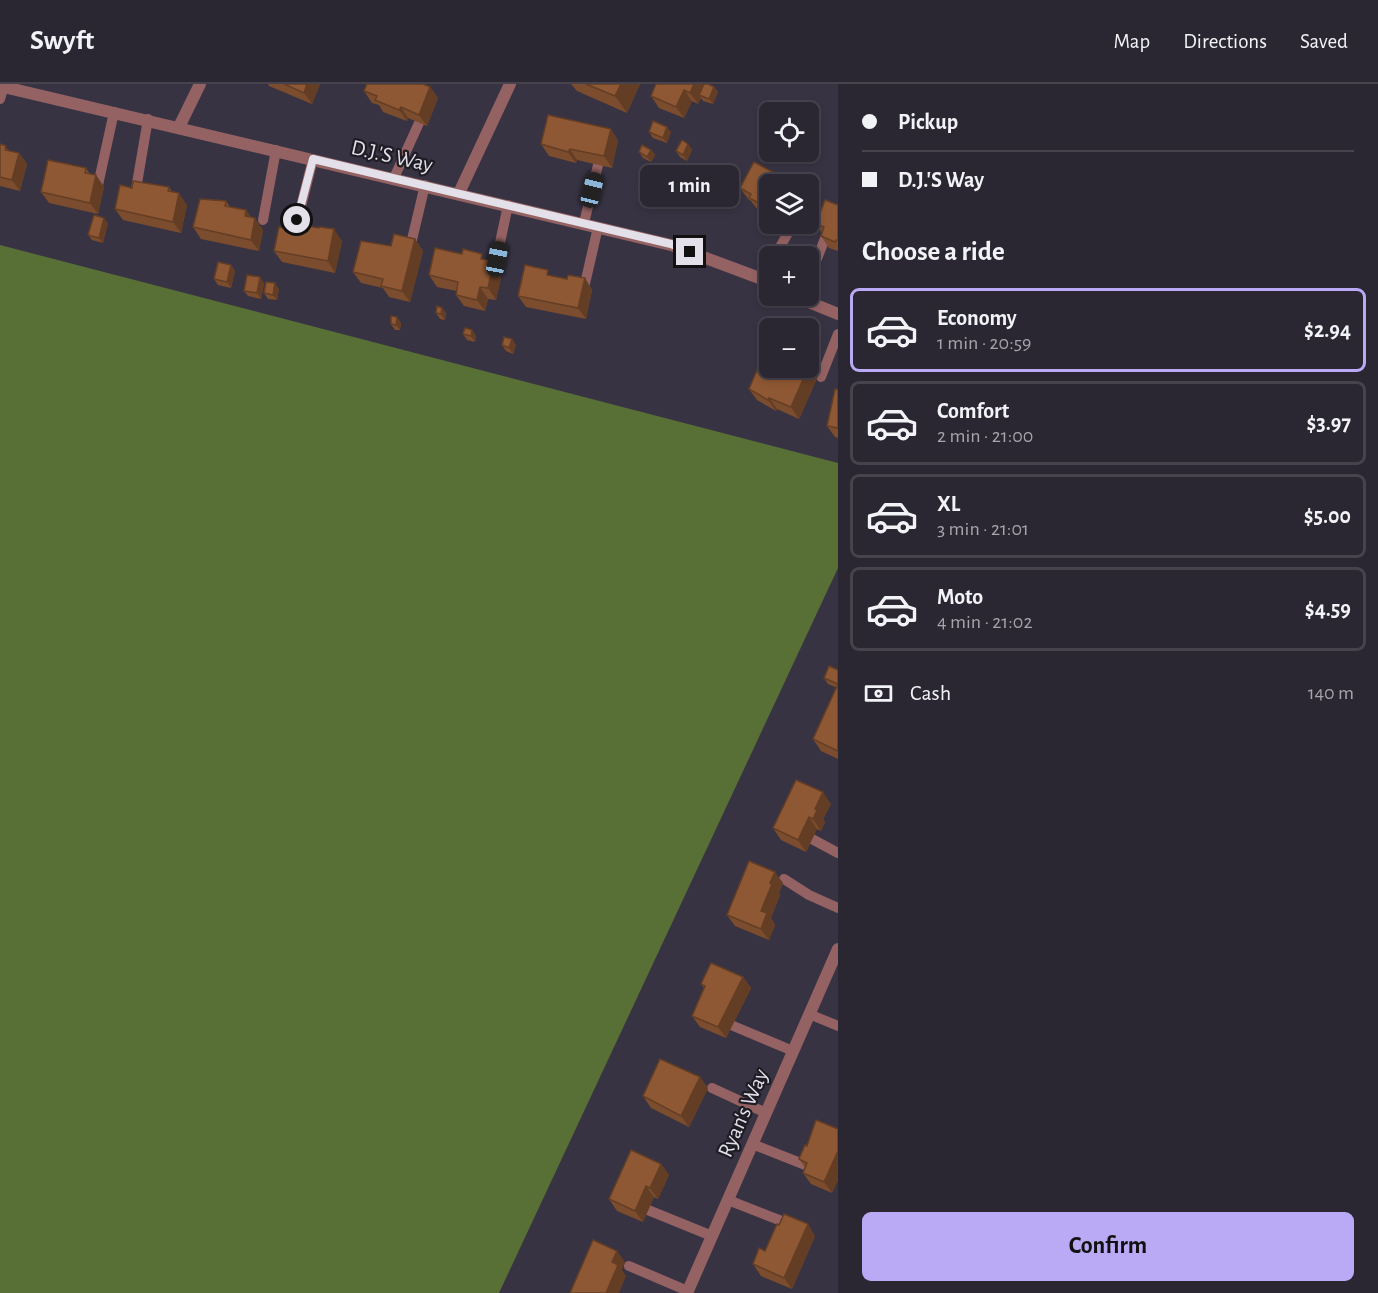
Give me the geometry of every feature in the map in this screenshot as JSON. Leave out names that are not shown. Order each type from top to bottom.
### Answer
[{"type":"street","points":[[179,127],[200,84]]},
{"type":"street","points":[[459,193],[510,84]]},
{"type":"street","name":"D.J.'S Way","points":[[1,90],[148,119],[671,244],[759,277]]},
{"type":"street","points":[[819,306],[838,314]]},
{"type":"street","name":"Ryan's Way","points":[[687,1292],[809,1014],[835,963],[838,949]]},
{"type":"lane","points":[[98,185],[114,112]]},
{"type":"lane","points":[[134,198],[148,119]]},
{"type":"lane","points":[[394,178],[419,123]]},
{"type":"lane","points":[[263,220],[276,150]]},
{"type":"lane","points":[[292,240],[313,159]]},
{"type":"lane","points":[[584,223],[598,165]]},
{"type":"lane","points":[[410,248],[425,185]]},
{"type":"lane","points":[[494,271],[507,205]]},
{"type":"lane","points":[[585,288],[598,227]]},
{"type":"lane","points":[[819,254],[826,236]]},
{"type":"lane","points":[[821,377],[838,334]]},
{"type":"lane","points":[[812,839],[838,853]]},
{"type":"lane","points":[[784,879],[809,895],[838,908]]},
{"type":"lane","points":[[809,1014],[838,1026]]},
{"type":"lane","points":[[731,1025],[793,1051]]},
{"type":"lane","points":[[712,1089],[766,1113]]},
{"type":"lane","points":[[752,1144],[808,1166]]},
{"type":"lane","points":[[728,1200],[792,1225]]},
{"type":"lane","points":[[648,1210],[712,1236]]},
{"type":"lane","points":[[629,1266],[687,1292]]},
{"type":"green space","points":[[0,245],[838,463],[838,568],[499,1293],[0,1293]]},
{"type":"building","points":[[284,84],[307,84],[304,93]]},
{"type":"building","points":[[367,84],[423,84],[430,87],[419,115],[375,100],[377,96],[364,91]]},
{"type":"building","points":[[586,84],[621,84],[615,96]]},
{"type":"building","points":[[656,84],[694,84],[690,93],[684,90],[676,107],[651,96]]},
{"type":"building","points":[[704,84],[714,87],[709,99],[699,95]]},
{"type":"building","points":[[548,115],[611,129],[604,156],[570,149],[568,152],[541,144]]},
{"type":"building","points":[[653,121],[667,127],[663,138],[649,132]]},
{"type":"building","points":[[682,140],[688,144],[683,155],[676,151]]},
{"type":"building","points":[[0,144],[6,146],[5,150],[19,153],[12,180],[0,177]]},
{"type":"building","points":[[642,145],[651,150],[647,157],[639,152]]},
{"type":"building","points":[[48,160],[86,168],[85,173],[96,175],[90,203],[41,192]]},
{"type":"building","points":[[754,162],[776,174],[759,174],[759,203],[749,198],[751,194],[740,188]]},
{"type":"building","points":[[133,181],[169,187],[168,191],[179,193],[173,222],[115,209],[120,185],[132,188]]},
{"type":"building","points":[[200,199],[226,201],[225,206],[246,210],[245,216],[255,218],[251,240],[193,227]]},
{"type":"building","points":[[825,200],[838,205],[838,240],[835,242],[821,236],[824,227],[819,225],[819,216]]},
{"type":"building","points":[[94,215],[104,218],[99,238],[88,235]]},
{"type":"building","points":[[292,220],[308,223],[307,226],[334,229],[328,261],[274,251],[279,227],[290,230]]},
{"type":"building","points":[[394,234],[415,239],[402,291],[381,286],[383,279],[353,272],[361,241],[391,246]]},
{"type":"building","points":[[435,248],[462,254],[463,249],[482,254],[481,259],[494,261],[488,288],[480,287],[477,300],[456,295],[458,282],[429,275]]},
{"type":"building","points":[[218,262],[231,265],[227,282],[214,279]]},
{"type":"building","points":[[525,265],[548,270],[547,275],[567,279],[568,275],[585,278],[578,308],[518,296]]},
{"type":"building","points":[[247,275],[260,277],[257,293],[244,291]]},
{"type":"building","points":[[266,282],[275,283],[273,295],[264,293]]},
{"type":"building","points":[[437,306],[442,308],[441,314],[436,313]]},
{"type":"building","points":[[391,316],[397,317],[396,325],[391,324]]},
{"type":"building","points":[[465,328],[472,330],[471,336],[463,334]]},
{"type":"building","points":[[504,337],[512,339],[509,348],[502,345]]},
{"type":"building","points":[[759,366],[759,378],[804,378],[791,407],[769,398],[768,400],[749,389]]},
{"type":"building","points":[[835,389],[838,390],[838,428],[827,426]]},
{"type":"building","points":[[829,666],[838,670],[838,684],[824,678]]},
{"type":"building","points":[[838,684],[838,751],[813,739]]},
{"type":"building","points":[[796,780],[823,792],[813,819],[809,817],[798,840],[773,828]]},
{"type":"building","points":[[749,861],[775,872],[761,911],[767,913],[761,929],[727,915]]},
{"type":"building","points":[[711,963],[743,977],[718,1027],[692,1016],[705,986],[701,984]]},
{"type":"building","points":[[660,1059],[700,1077],[681,1116],[643,1096]]},
{"type":"building","points":[[816,1120],[838,1129],[838,1151],[824,1182],[803,1173],[807,1163],[799,1159],[805,1145],[807,1146]]},
{"type":"building","points":[[631,1150],[661,1164],[650,1188],[646,1186],[635,1211],[609,1199]]},
{"type":"building","points":[[784,1214],[808,1224],[784,1278],[753,1264],[759,1248],[765,1251]]},
{"type":"building","points":[[593,1240],[617,1251],[612,1262],[618,1265],[606,1293],[570,1293]]},
{"type":"route","points":[[297,220],[313,159],[671,244],[690,252]]}]
